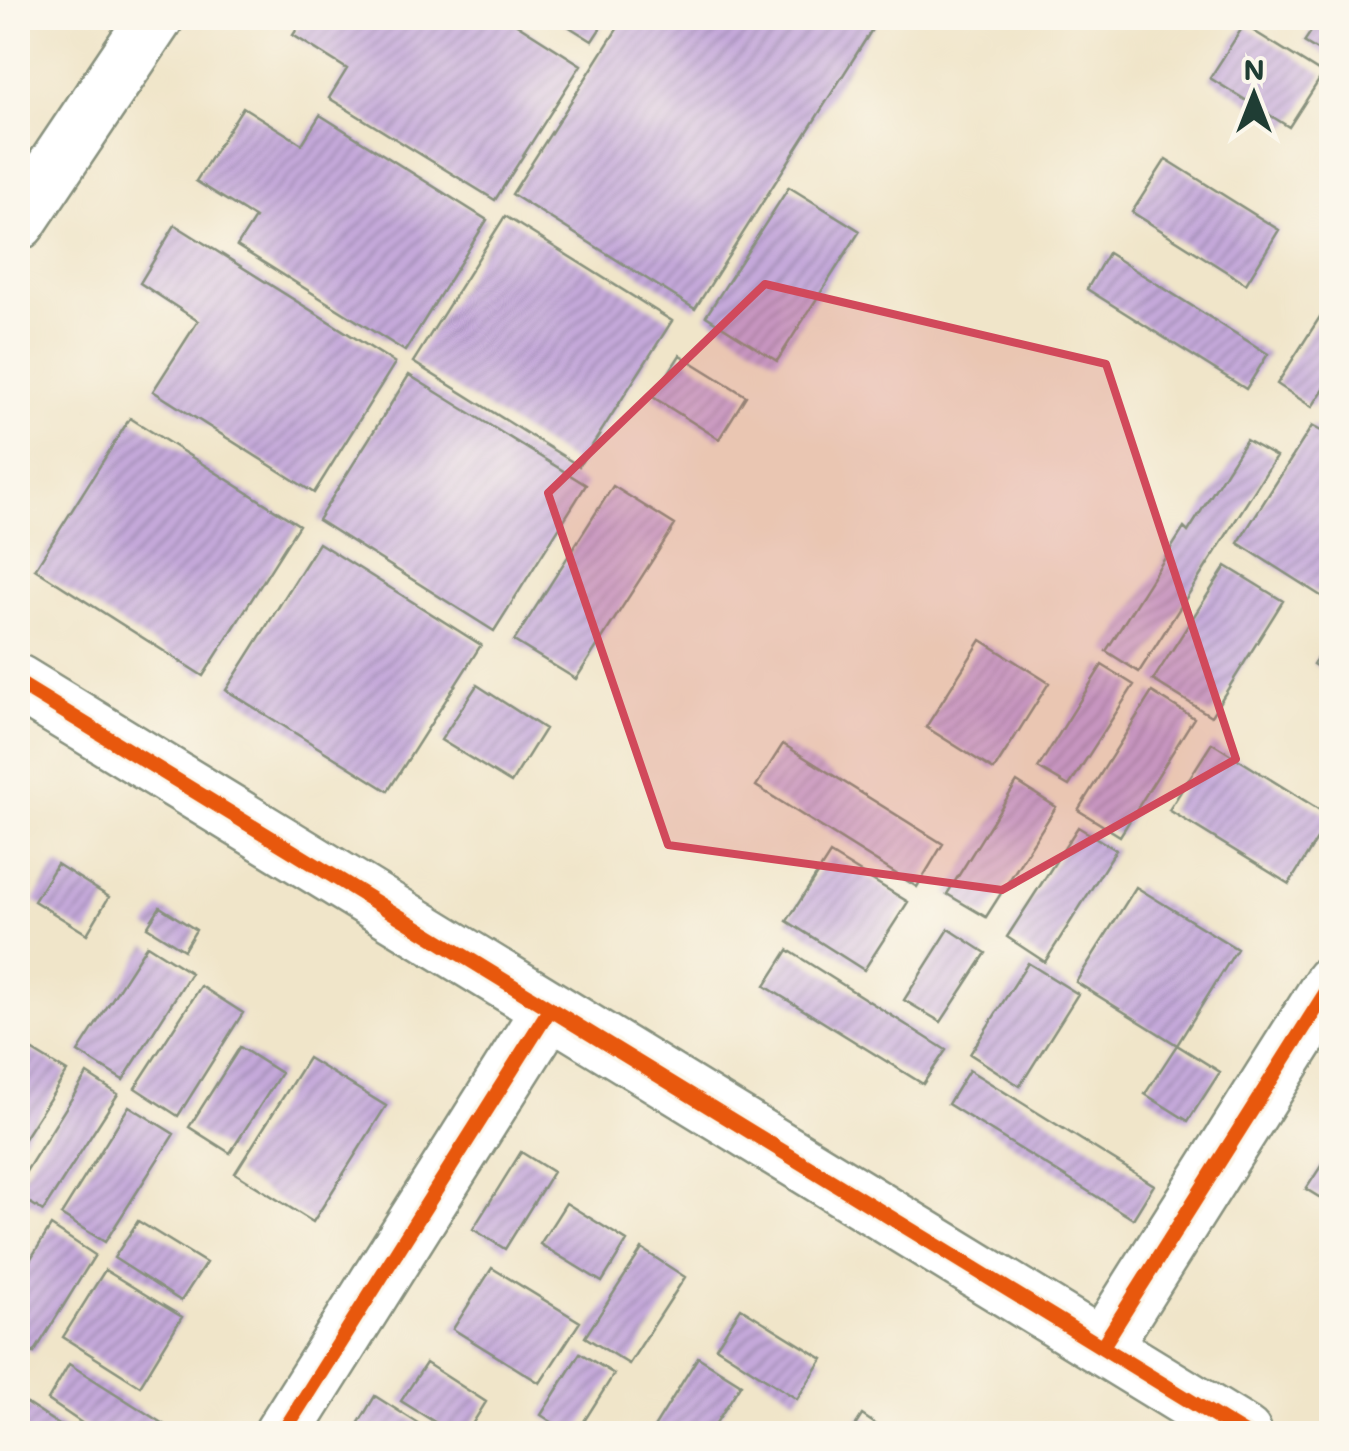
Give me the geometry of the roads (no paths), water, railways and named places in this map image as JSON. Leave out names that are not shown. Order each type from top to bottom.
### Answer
[{"type":"street","points":[[18,222],[155,18]]},
{"type":"street","points":[[18,683],[1244,1434]]},
{"type":"street","points":[[1102,1347],[1332,984]]},
{"type":"street","points":[[282,1434],[550,1010]]}]
